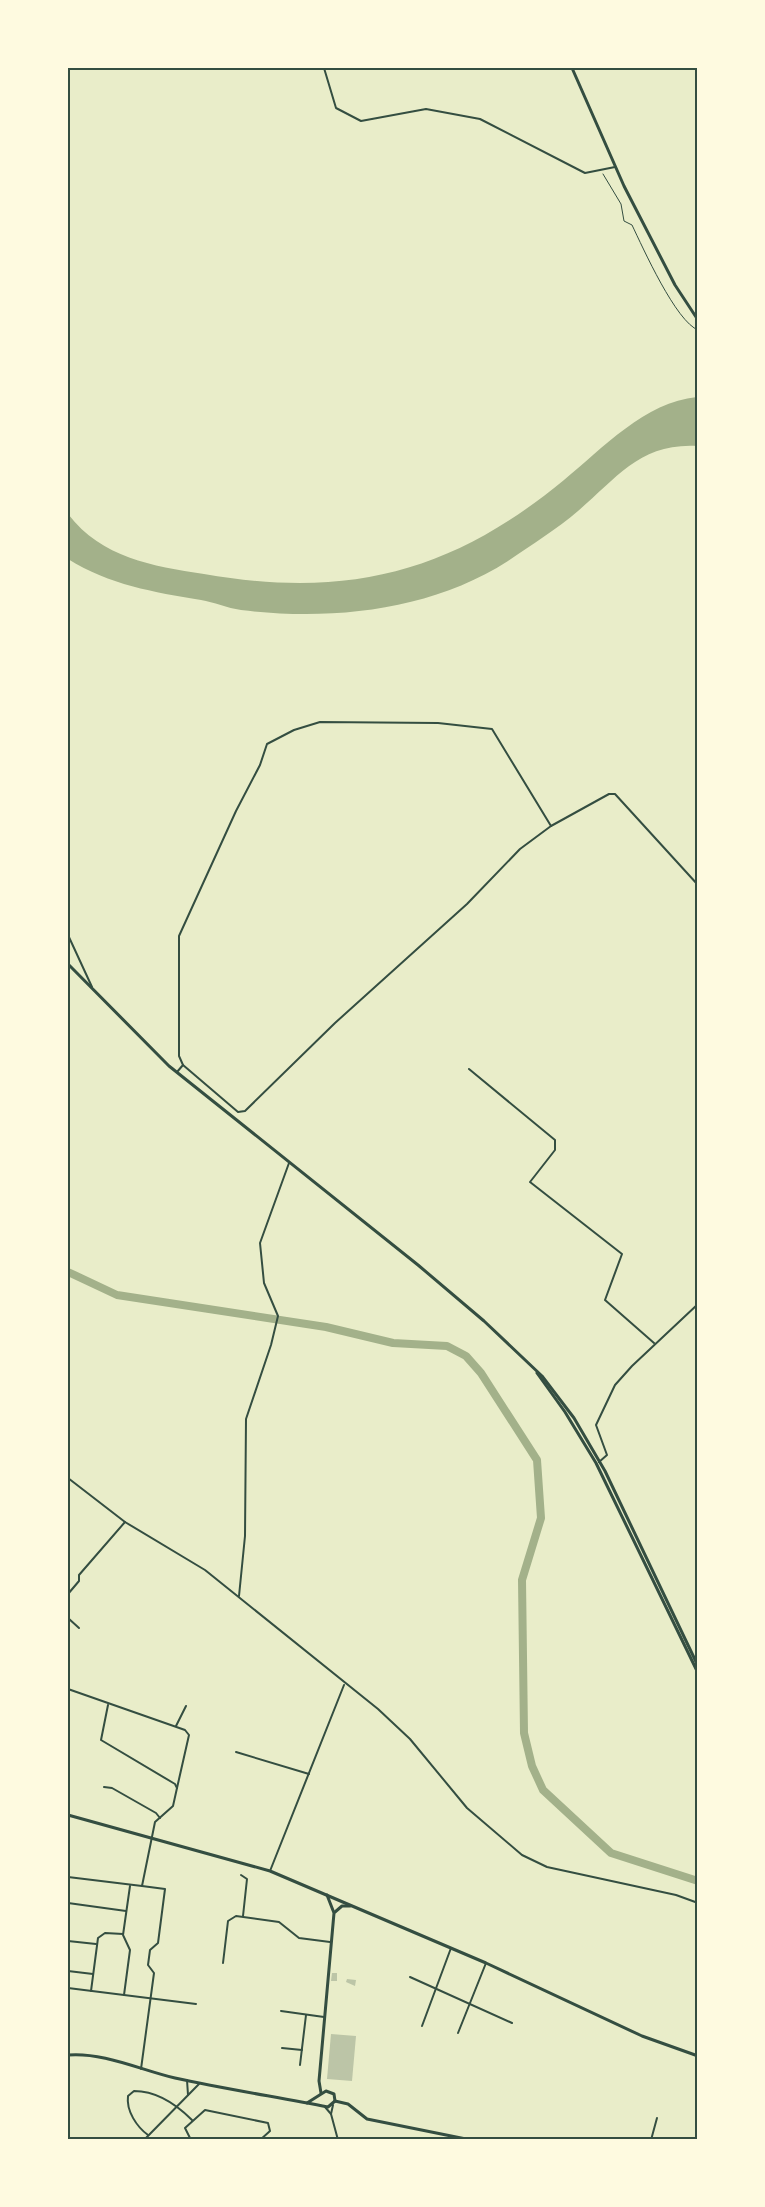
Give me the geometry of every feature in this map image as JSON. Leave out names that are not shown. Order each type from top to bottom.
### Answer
[{"type":"main road","points":[[572,68],[615,167],[675,285],[698,320]]},
{"type":"main road","points":[[68,964],[177,1072],[484,1321],[534,1369],[566,1412],[598,1462],[698,1666]]},
{"type":"main road","points":[[598,1462],[698,1672]]},
{"type":"main road","points":[[68,1815],[270,1871],[486,1963],[642,2036],[698,2056]]},
{"type":"main road","points":[[323,2106],[319,2082],[334,1913],[332,1902],[326,1893]]},
{"type":"main road","points":[[334,1913],[342,1906],[357,1907]]},
{"type":"main road","points":[[68,2055],[89,2056],[200,2083],[304,2104],[323,2106],[334,2103],[348,2104],[367,2119],[471,2139]]},
{"type":"main road","points":[[304,2104],[331,2092],[334,2103]]},
{"type":"street","points":[[324,68],[336,108],[360,121],[426,109],[480,119],[585,173],[615,167]]},
{"type":"street","points":[[182,1065],[179,1056],[179,936],[236,811],[260,765],[267,744],[294,730],[320,722],[438,723],[492,729],[551,826]]},
{"type":"street","points":[[182,1065],[189,1067],[198,1080],[238,1112],[244,1111],[335,1023],[460,910],[520,849],[551,826],[609,794],[615,795],[698,885]]},
{"type":"street","points":[[68,935],[94,992]]},
{"type":"street","points":[[177,1072],[182,1065]]},
{"type":"street","points":[[469,1069],[555,1140],[555,1150],[530,1182],[622,1254],[605,1300],[654,1343]]},
{"type":"street","points":[[698,1161],[698,1170]]},
{"type":"street","points":[[239,1596],[245,1536],[246,1419],[278,1316],[264,1283],[260,1243],[289,1162]]},
{"type":"street","points":[[598,1462],[607,1455],[596,1425],[615,1385],[654,1343],[698,1304]]},
{"type":"street","points":[[68,1478],[125,1522],[171,1548],[239,1596],[345,1683],[410,1739],[467,1808],[522,1855],[547,1867],[676,1895],[698,1903]]},
{"type":"street","points":[[68,1594],[79,1581],[79,1575],[125,1522]]},
{"type":"street","points":[[68,1618],[79,1628]]},
{"type":"street","points":[[270,1871],[345,1683]]},
{"type":"street","points":[[68,1689],[108,1705],[176,1726],[189,1735],[173,1806],[154,1822],[142,1886]]},
{"type":"street","points":[[108,1705],[101,1740],[177,1788]]},
{"type":"street","points":[[176,1726],[186,1706]]},
{"type":"street","points":[[236,1752],[309,1774]]},
{"type":"street","points":[[104,1787],[111,1788],[156,1813],[160,1818]]},
{"type":"street","points":[[241,1875],[247,1880],[243,1916]]},
{"type":"street","points":[[68,1877],[165,1889],[158,1943],[150,1950],[148,1965],[154,1973],[141,2069]]},
{"type":"street","points":[[124,1995],[130,1950],[123,1935],[130,1886]]},
{"type":"street","points":[[68,1903],[126,1911]]},
{"type":"street","points":[[223,1963],[228,1921],[233,1916],[279,1922],[299,1938],[330,1942]]},
{"type":"street","points":[[91,1991],[96,1944],[102,1934],[123,1935]]},
{"type":"street","points":[[68,1941],[96,1944]]},
{"type":"street","points":[[422,2026],[451,1948]]},
{"type":"street","points":[[458,2033],[486,1963]]},
{"type":"street","points":[[68,1971],[93,1974]]},
{"type":"street","points":[[410,1977],[512,2023]]},
{"type":"street","points":[[68,1988],[196,2004]]},
{"type":"street","points":[[281,2011],[324,2017]]},
{"type":"street","points":[[300,2065],[306,2015]]},
{"type":"street","points":[[282,2048],[302,2050]]},
{"type":"street","points":[[187,2080],[188,2095]]},
{"type":"street","points":[[144,2139],[200,2083]]},
{"type":"street","points":[[148,2135],[137,2126],[128,2105],[131,2093],[138,2091],[163,2097],[192,2120]]},
{"type":"street","points":[[331,2114],[334,2103]]},
{"type":"street","points":[[323,2106],[331,2114],[338,2139]]},
{"type":"street","points":[[191,2139],[185,2128],[205,2110],[261,2120],[269,2124],[270,2131],[260,2139]]},
{"type":"street","points":[[651,2139],[657,2118]]},
{"type":"path","points":[[601,171],[621,204],[624,221],[632,225],[669,296],[690,327],[698,330]]},
{"type":"shaded area","points":[[697,397],[697,446],[660,450],[645,457],[618,475],[561,524],[508,561],[478,578],[413,601],[344,613],[275,613],[241,610],[132,586],[100,575],[68,559],[68,514],[81,529],[112,550],[129,558],[185,571],[256,581],[305,583],[351,580],[396,571],[438,557],[480,537],[522,512],[642,417],[678,401]]},
{"type":"building","points":[[332,1973],[337,1973],[337,1981],[331,1981]]},
{"type":"building","points":[[347,1979],[356,1980],[355,1986],[346,1982]]},
{"type":"building","points":[[331,2034],[356,2036],[352,2081],[327,2079]]},
{"type":"waterway","points":[[68,1272],[117,1295],[326,1327],[393,1343],[447,1346],[466,1356],[481,1373],[537,1460],[541,1518],[522,1580],[524,1733],[532,1766],[543,1790],[611,1853],[698,1881]]}]
